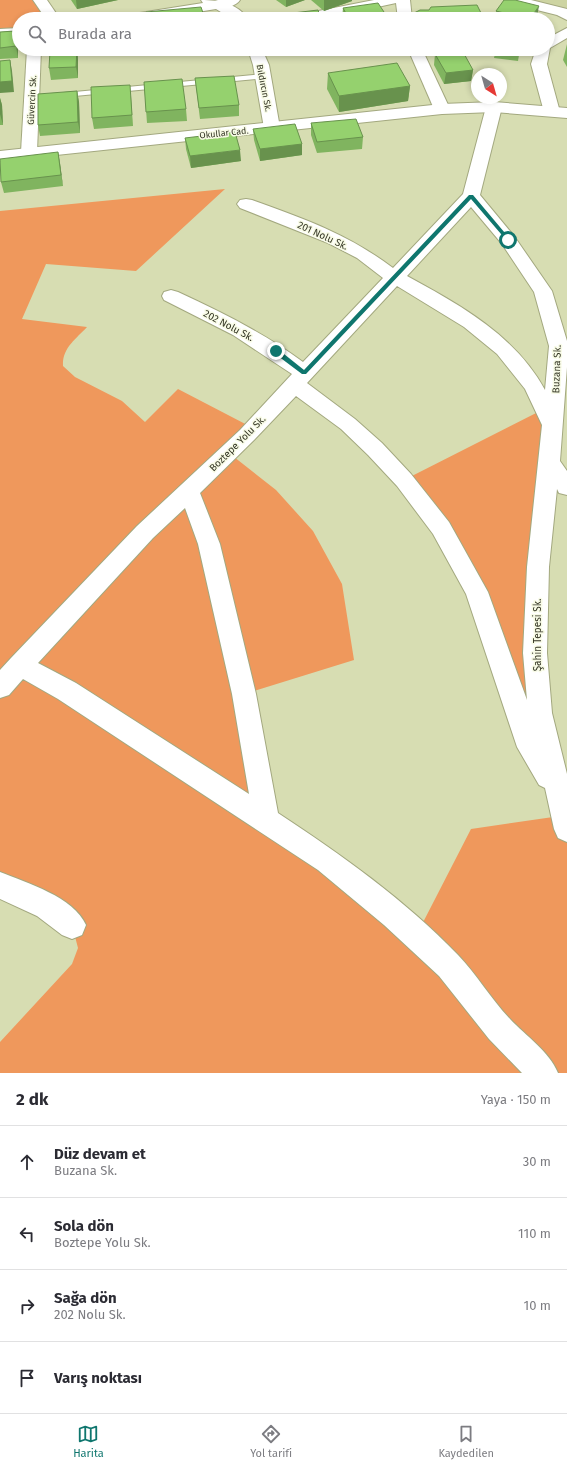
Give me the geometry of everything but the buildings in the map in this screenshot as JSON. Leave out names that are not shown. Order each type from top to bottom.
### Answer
[{"type":"street","points":[[40,0],[48,12]]},
{"type":"street","points":[[162,12],[212,2],[233,0]]},
{"type":"street","points":[[337,12],[393,0]]},
{"type":"street","points":[[403,0],[404,12]]},
{"type":"street","points":[[514,0],[562,12],[567,16]]},
{"type":"street","points":[[212,2],[233,12]]},
{"type":"street","points":[[0,33],[12,32]]},
{"type":"street","points":[[555,40],[567,32]]},
{"type":"street","name":"Güvercin Sk.","points":[[29,152],[36,98],[34,56]]},
{"type":"street","name":"Bıldırcın Sk.","points":[[257,56],[263,76],[272,128]]},
{"type":"street","points":[[418,56],[442,109]]},
{"type":"street","points":[[541,56],[539,64],[560,113]]},
{"type":"street","points":[[471,196],[494,107]]},
{"type":"street","name":"Okullar Cad.","points":[[0,156],[442,109],[494,107],[560,113]]},
{"type":"street","name":"Boztepe Yolu Sk.","points":[[0,687],[145,532],[247,435],[394,276],[471,196]]},
{"type":"street","name":"Buzana Sk.","points":[[471,196],[508,240],[543,291],[559,346],[549,462]]},
{"type":"street","name":"201 Nolu Sk.","points":[[246,204],[312,228],[362,254],[394,276],[452,308],[496,342],[515,361],[532,385],[553,426]]},
{"type":"street","name":"202 Nolu Sk.","points":[[171,296],[234,326],[276,351],[299,379],[375,449],[404,480],[441,528],[477,592],[530,747],[559,797]]},
{"type":"street","points":[[549,462],[567,486]]},
{"type":"street","name":"Şahin Tepesi Sk.","points":[[549,462],[538,567],[535,653],[540,713],[567,829]]},
{"type":"street","points":[[189,491],[211,552],[244,694],[266,820]]},
{"type":"street","points":[[19,665],[67,691],[327,861],[405,925],[449,966],[499,1029],[543,1073]]},
{"type":"street","points":[[0,885],[37,900],[59,913],[72,925]]},
{"type":"lane","points":[[56,96],[263,76]]},
{"type":"shaded area","points":[[0,0],[40,0],[48,12],[12,12],[12,32],[0,33]]},
{"type":"shaded area","points":[[514,0],[567,0],[567,16]]},
{"type":"shaded area","points":[[225,189],[136,271],[46,264],[22,319],[87,327],[70,344],[63,360],[63,366],[75,377],[122,401],[145,422],[178,389],[253,428],[229,453],[276,490],[313,531],[342,584],[354,660],[244,694],[266,820],[416,936],[471,829],[567,815],[567,1073],[0,1073],[0,1042],[72,964],[78,948],[72,925],[0,885],[0,211]]},
{"type":"shaded area","points":[[544,409],[538,567],[559,797],[477,592],[404,480]]},
{"type":"route","points":[[276,351],[304,373],[471,196],[508,240]]}]
